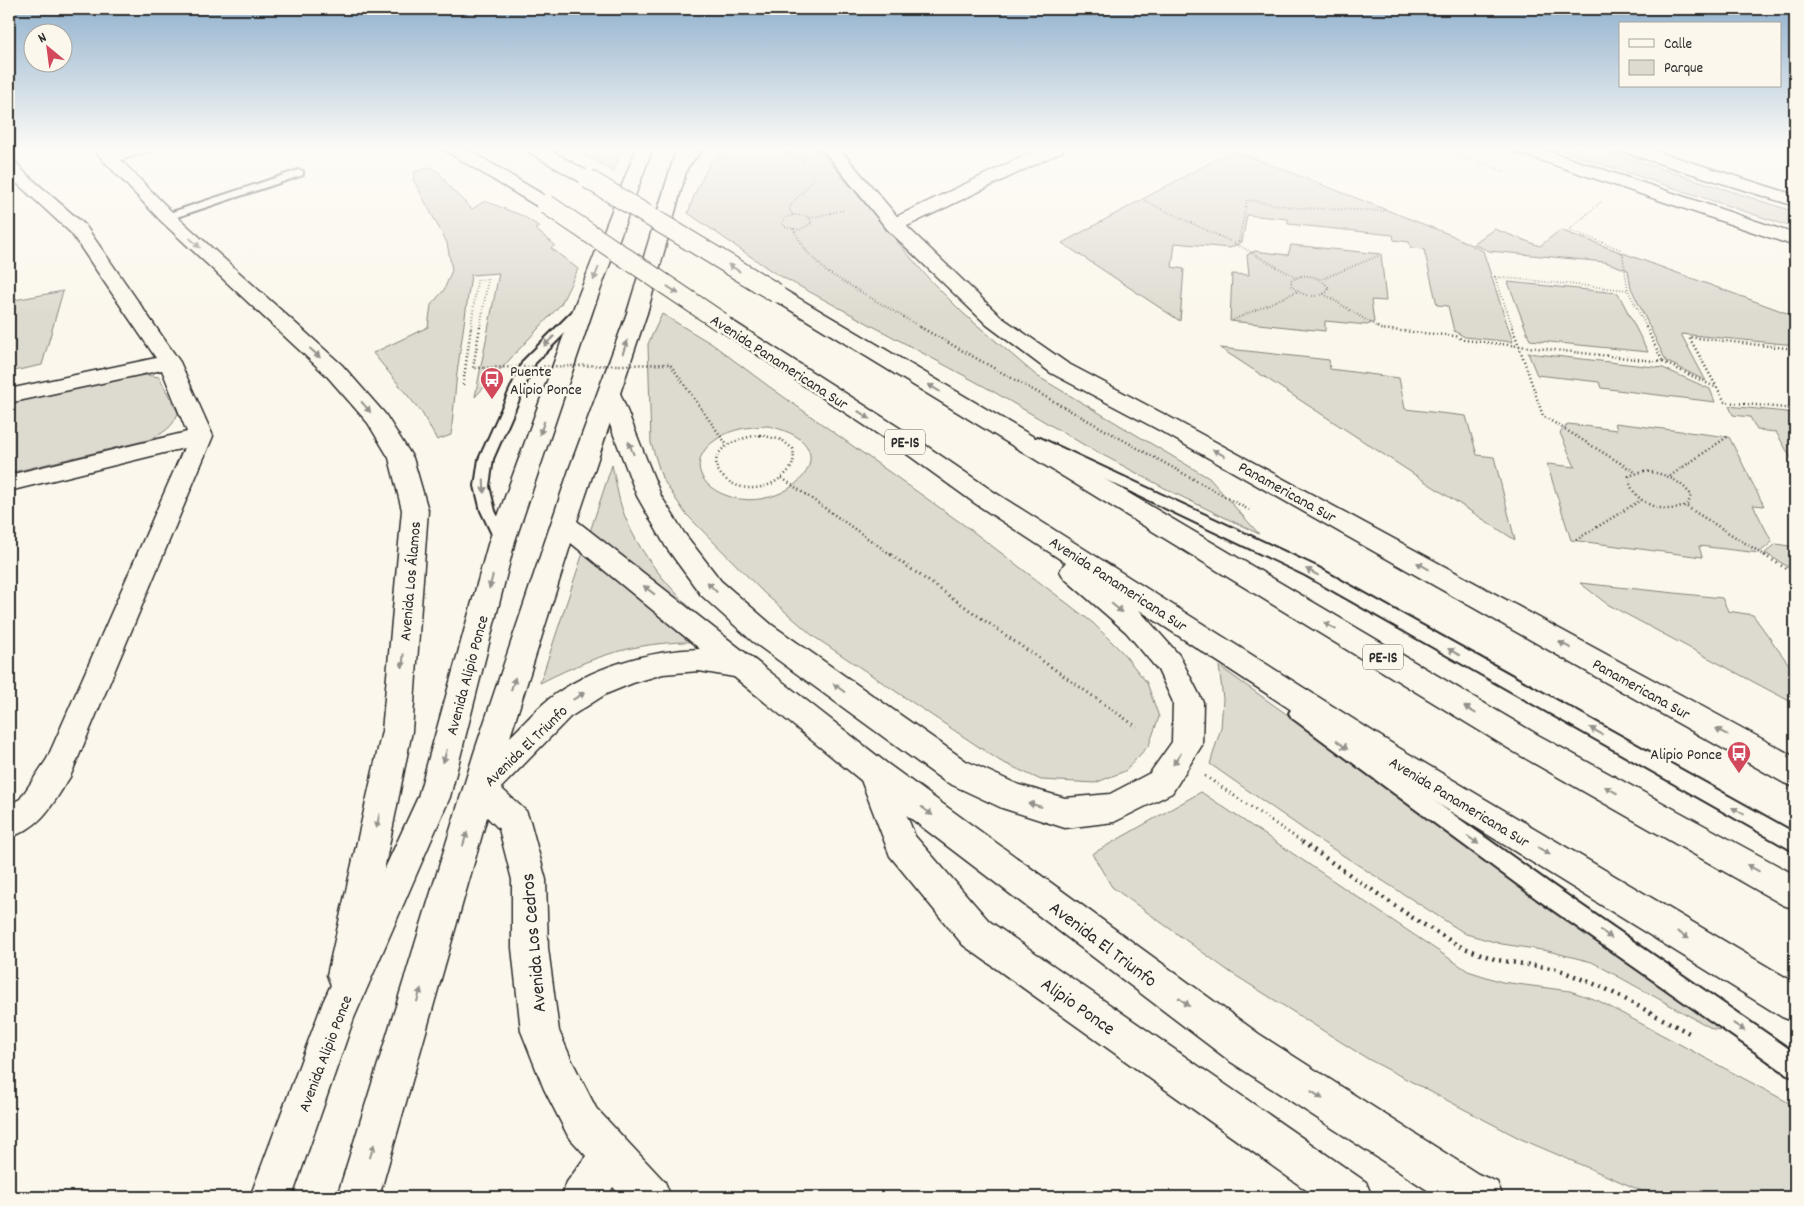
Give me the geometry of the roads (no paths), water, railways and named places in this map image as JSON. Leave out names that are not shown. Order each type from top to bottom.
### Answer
[{"type":"main road","points":[[9,823],[31,809],[59,767],[202,436],[169,362],[78,229],[47,203]]},
{"type":"main road","name":"Avenida Los Álamos","points":[[153,203],[334,370],[377,419],[401,458],[415,510],[397,731],[336,1015]]},
{"type":"main road","name":"Avenida Panamericana Sur","points":[[545,203],[985,498],[1388,757],[1795,1004]]},
{"type":"main road","name":"Avenida Alipio Ponce","points":[[272,1197],[336,1015],[434,796],[502,541],[584,307],[623,203]]},
{"type":"main road","name":"PE-1S","points":[[628,203],[1527,744],[1795,893]]},
{"type":"main road","points":[[358,1197],[480,789],[564,524],[637,313],[669,203]]},
{"type":"main road","name":"Panamericana Sur","points":[[876,203],[894,225],[994,321],[1059,368],[1167,425],[1795,773]]},
{"type":"main road","points":[[894,225],[939,203]]},
{"type":"main road","points":[[1685,203],[1795,240]]},
{"type":"main road","points":[[9,396],[169,362]]},
{"type":"main road","points":[[609,393],[649,496],[675,540],[711,588],[762,633],[955,772],[1013,798],[1066,813],[1114,808],[1161,783],[1187,745],[1188,702],[1169,663],[1136,624],[985,498]]},
{"type":"main road","points":[[9,482],[202,436]]},
{"type":"main road","name":"Avenida El Triunfo","points":[[564,524],[874,772],[1245,1048],[1463,1189],[1482,1197]]},
{"type":"main road","name":"Avenida El Triunfo","points":[[480,789],[559,708],[596,686],[626,673],[663,663],[699,660],[741,666]]},
{"type":"main road","name":"Alipio Ponce","points":[[874,772],[902,845],[976,932],[1342,1195]]},
{"type":"main road","name":"Avenida Los Cedros","points":[[480,789],[514,821],[529,880],[530,948],[540,1031],[558,1075],[582,1122],[650,1197]]},
{"type":"main road","points":[[582,1197],[612,1155]]},
{"type":"lane","points":[[167,217],[208,203]]},
{"type":"lane","points":[[502,541],[488,511],[482,486],[486,459],[529,361],[584,307]]},
{"type":"lane","points":[[976,412],[1311,571],[1795,843]]},
{"type":"lane","points":[[1089,564],[1250,677],[1382,776],[1795,1066]]},
{"type":"place","name":"Puente Alipio Ponce","points":[[492,400]]},
{"type":"place","name":"Alipio Ponce","points":[[1739,774]]}]
